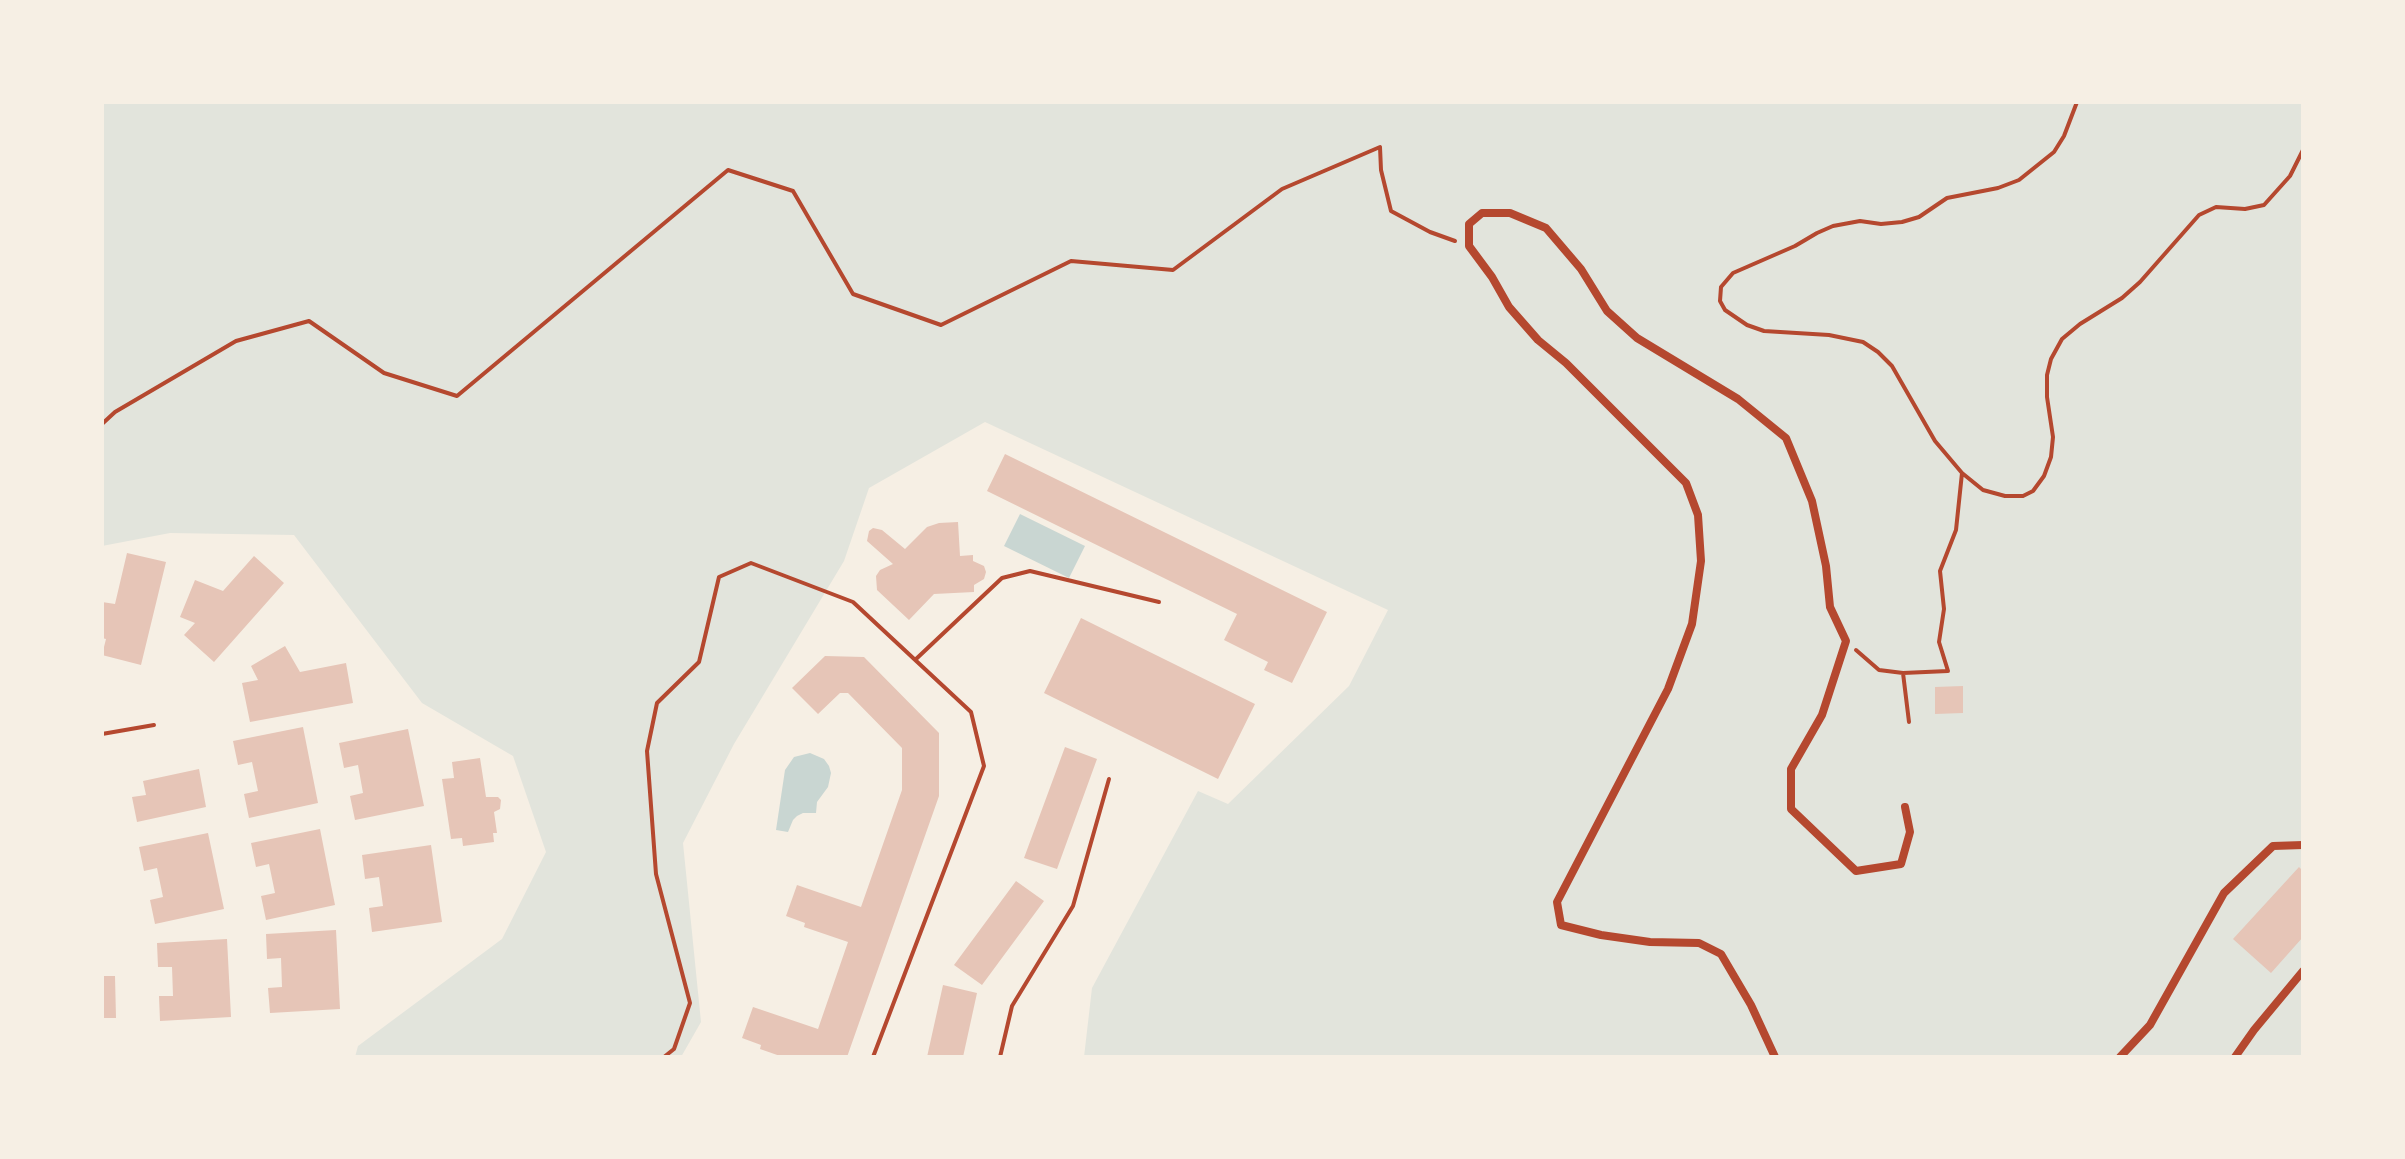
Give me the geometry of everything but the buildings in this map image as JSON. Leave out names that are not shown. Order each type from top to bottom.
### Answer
[{"type":"street","points":[[1775,1057],[1751,1005],[1721,954],[1699,943],[1650,942],[1561,925],[1557,902],[1668,689],[1692,624],[1701,561],[1698,515],[1686,483],[1566,363],[1538,340],[1509,307],[1469,246],[1469,224],[1482,213],[1510,213],[1546,228],[1581,269],[1607,311],[1637,338],[1738,399],[1786,438],[1812,501],[1826,566],[1830,607],[1846,641],[1822,715],[1791,769],[1791,809],[1856,871],[1901,864],[1910,832],[1905,807]]},
{"type":"street","points":[[2120,1057],[2150,1025],[2224,893],[2273,846],[2303,845]]},
{"type":"street","points":[[2235,1057],[2303,971]]},
{"type":"lane","points":[[664,1057],[674,1049],[690,1003],[656,874],[647,751],[657,703],[699,662],[719,577],[751,563],[853,602],[971,712],[984,766],[873,1057]]},
{"type":"lane","points":[[915,660],[1002,578],[1030,571],[1159,602]]},
{"type":"lane","points":[[102,734],[154,725]]},
{"type":"lane","points":[[1000,1057],[1012,1006],[1073,906],[1109,779]]},
{"type":"path","points":[[2077,102],[2054,152],[2019,180],[1998,188],[1947,198],[1919,217],[1902,222],[1881,224],[1860,221],[1833,226],[1733,273],[1721,287],[1720,301],[1725,310],[1747,325],[1764,331],[1845,337],[1863,342],[1892,366],[1935,441],[1962,473],[1983,490],[2005,496],[2023,496],[2033,491],[2044,476],[2051,457],[2053,437],[2047,375],[2051,359],[2062,339],[2140,282],[2199,215],[2216,207],[2245,209],[2264,205],[2290,176],[2303,150]]},
{"type":"path","points":[[102,424],[115,412],[236,341],[309,321],[384,373],[457,396],[728,170],[793,191],[853,294],[941,325],[1071,261],[1173,270],[1282,189],[1380,147],[1381,170],[1391,211],[1430,232],[1469,246]]},
{"type":"path","points":[[1846,641],[1879,670],[1903,673],[1948,671],[1939,642],[1944,609],[1940,571],[1956,530],[1962,473]]},
{"type":"path","points":[[1903,673],[1909,722]]},
{"type":"shaded area","points":[[102,102],[2303,102],[2303,1057],[1084,1057],[1092,988],[1198,791],[1228,804],[1349,686],[1388,610],[985,422],[869,488],[844,561],[734,744],[683,843],[701,1022],[681,1057],[355,1057],[358,1046],[502,939],[546,852],[513,756],[422,703],[294,535],[170,533],[102,546]]},
{"type":"shaded area","points":[[1020,514],[1085,546],[1069,578],[1004,546]]},
{"type":"shaded area","points":[[810,753],[824,759],[829,766],[828,787],[817,802],[816,813],[797,816],[788,832],[776,830],[785,770],[794,757]]}]
